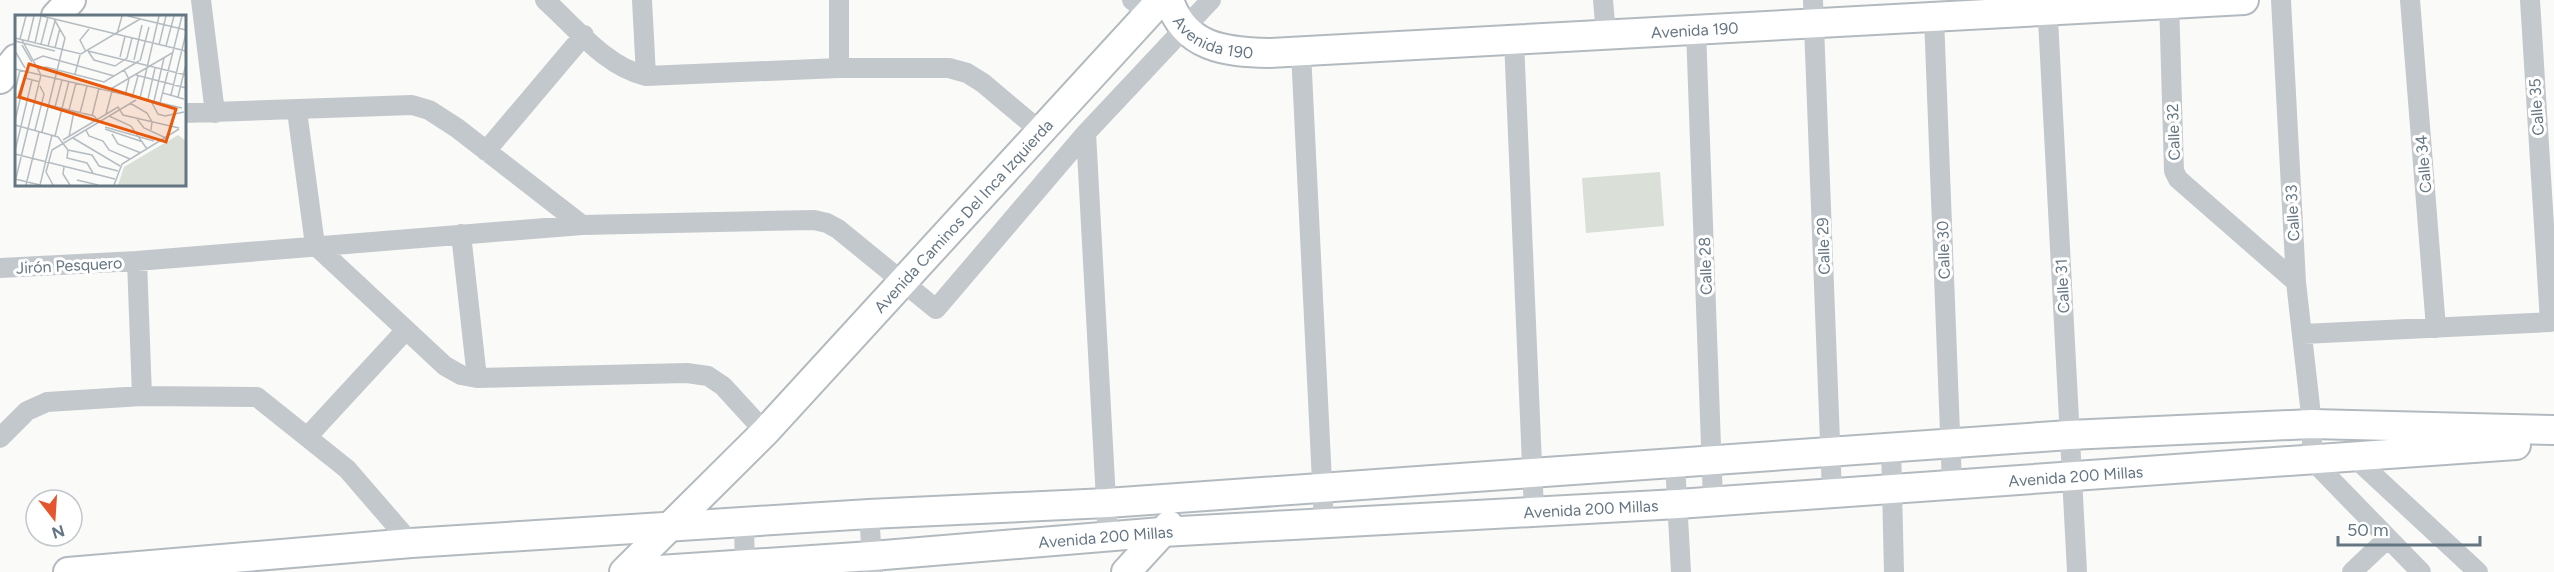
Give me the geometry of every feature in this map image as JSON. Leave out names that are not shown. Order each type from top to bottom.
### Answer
[{"type":"main road","points":[[57,15],[71,0]]},
{"type":"main road","name":"Avenida 190","points":[[1153,3],[1174,13],[1185,29],[1204,42],[1222,49],[1242,52],[1301,52],[1696,30],[1814,12],[1934,17],[2047,5],[2244,0]]},
{"type":"main road","name":"Avenida Caminos Del Inca Izquierda","points":[[624,572],[765,432],[1040,131],[1153,3]]},
{"type":"main road","name":"Avenida 200 Millas","points":[[68,572],[411,543],[869,514],[1107,503],[1830,450],[2069,435],[2312,424],[2554,430]]},
{"type":"main road","name":"Avenida 200 Millas","points":[[629,572],[872,564],[1162,532],[1678,504],[2072,475],[2355,458],[2554,442]]},
{"type":"main road","points":[[1126,572],[1194,496]]},
{"type":"street","points":[[201,0],[214,113]]},
{"type":"street","points":[[545,0],[617,66],[646,76],[839,68],[949,68],[967,73],[983,83],[1040,131]]},
{"type":"street","points":[[642,0],[646,76]]},
{"type":"street","points":[[839,0],[839,68]]},
{"type":"street","points":[[1108,537],[1086,133],[1211,0]]},
{"type":"street","points":[[1603,0],[1606,35]]},
{"type":"street","name":"Calle 33","points":[[2281,0],[2296,282],[2312,424],[2312,460]]},
{"type":"street","name":"Calle 34","points":[[2410,0],[2436,328]]},
{"type":"street","name":"Calle 35","points":[[2436,328],[2550,322],[2530,0]]},
{"type":"street","name":"Calle 32","points":[[2169,2],[2174,171],[2178,179],[2296,282]]},
{"type":"street","name":"Calle 31","points":[[2047,5],[2077,572]]},
{"type":"street","name":"Calle 29","points":[[1814,12],[1832,493]]},
{"type":"street","name":"Calle 30","points":[[1934,17],[1952,484]]},
{"type":"street","name":"Calle 28","points":[[1696,30],[1713,501]]},
{"type":"street","points":[[486,150],[584,35]]},
{"type":"street","points":[[1514,40],[1534,512]]},
{"type":"street","points":[[1301,52],[1324,523]]},
{"type":"street","points":[[186,113],[297,111],[412,105],[429,110],[444,119],[582,225]]},
{"type":"street","points":[[297,111],[315,246],[445,366],[461,375],[477,378],[687,373],[708,376],[723,386],[765,432]]},
{"type":"street","name":"Jirón Pesquero","points":[[0,268],[137,261],[582,225],[814,220],[838,229],[936,309],[1086,133]]},
{"type":"street","points":[[461,234],[477,378]]},
{"type":"street","points":[[137,261],[142,396]]},
{"type":"street","points":[[2303,334],[2436,328]]},
{"type":"street","points":[[308,436],[405,331]]},
{"type":"street","points":[[0,438],[27,411],[46,402],[142,396],[257,397],[347,469],[411,543]]},
{"type":"street","points":[[1891,446],[1894,572]]},
{"type":"street","points":[[2355,458],[2478,572]]},
{"type":"street","points":[[2312,460],[2421,572]]},
{"type":"street","points":[[1675,463],[1681,572]]},
{"type":"street","points":[[869,514],[872,564]]},
{"type":"street","points":[[744,523],[744,568]]},
{"type":"street","points":[[2352,572],[2388,538]]},
{"type":"shaded area","points":[[1660,172],[1664,226],[1586,233],[1582,178]]}]
